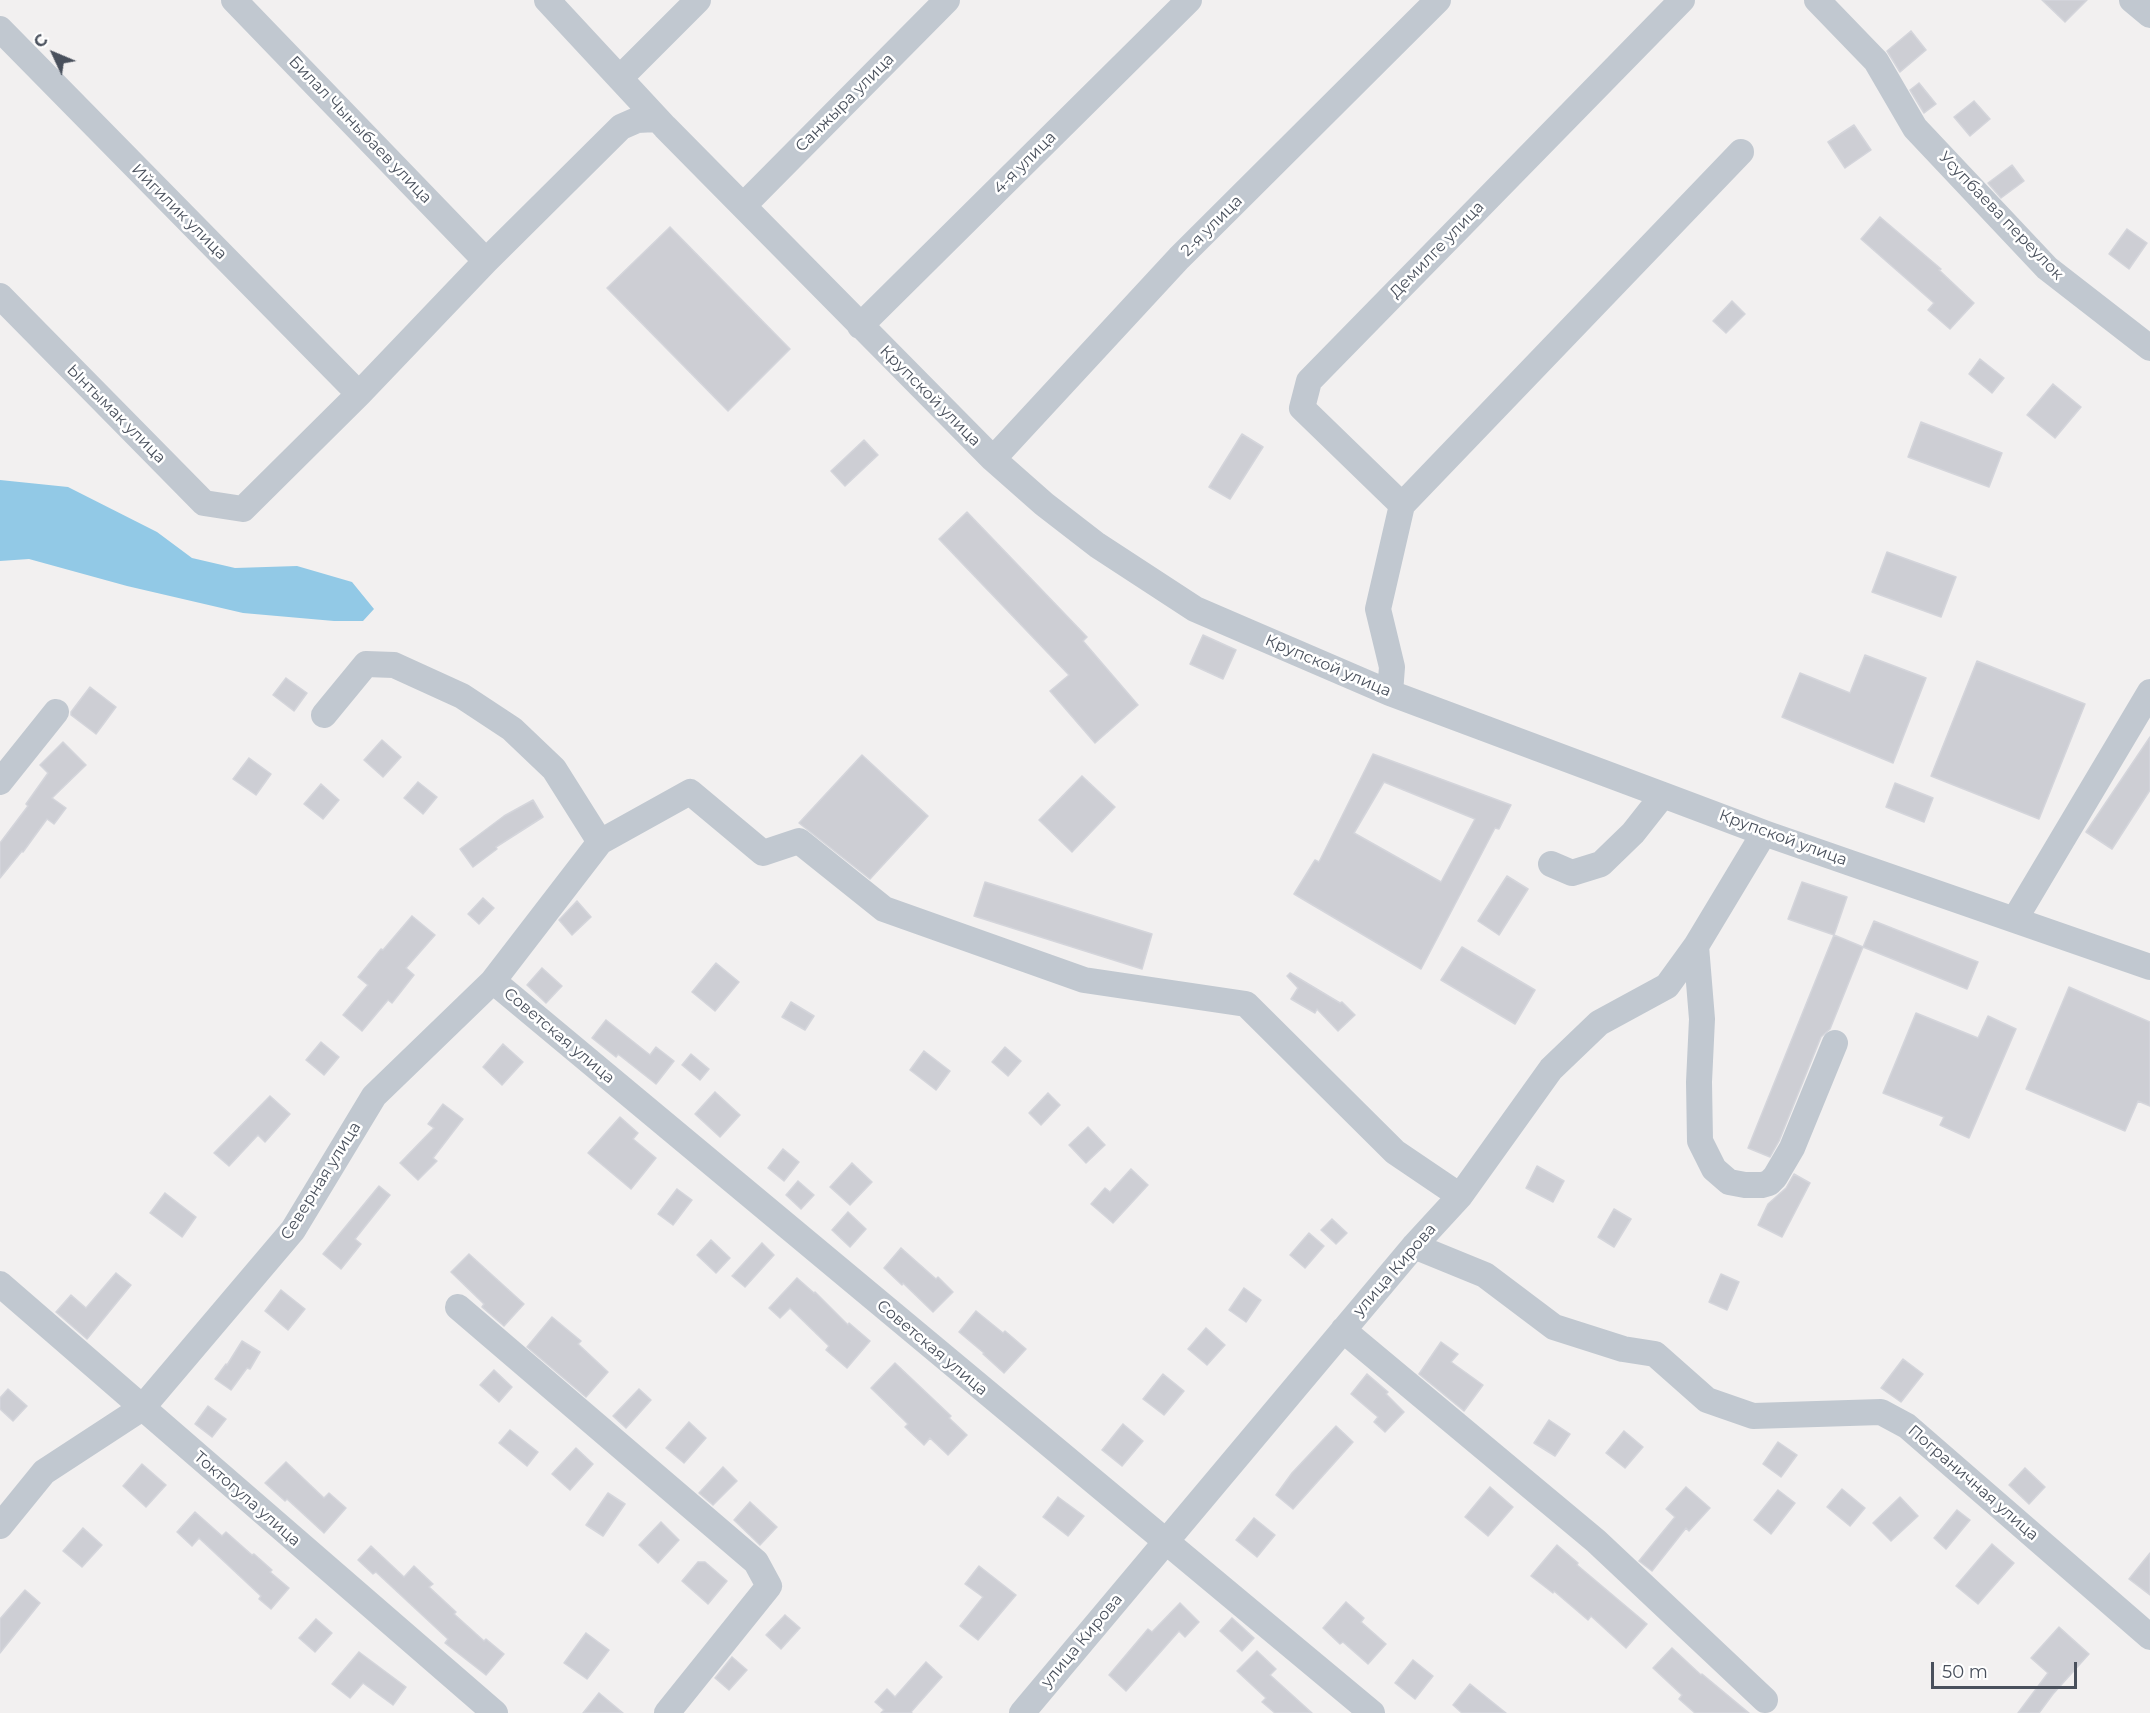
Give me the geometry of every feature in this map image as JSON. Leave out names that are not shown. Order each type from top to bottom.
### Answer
[{"type":"street","name":"Билал Чыныбаев улица","points":[[234,0],[486,261]]},
{"type":"street","name":"Крупской улица","points":[[547,0],[657,119],[993,459],[1044,504],[1097,545],[1195,609],[1390,693],[1764,833],[2150,967]]},
{"type":"street","points":[[620,78],[698,0]]},
{"type":"street","name":"Санжыра улица","points":[[743,206],[947,0]]},
{"type":"street","name":"4-я улица","points":[[860,326],[1189,0]]},
{"type":"street","name":"2-я улица","points":[[993,459],[1179,258],[1438,0]]},
{"type":"street","name":"Демилге улица","points":[[1402,505],[1302,408],[1309,381],[1682,0]]},
{"type":"street","name":"Усупбаева переулок","points":[[1817,0],[1876,62],[1915,128],[2047,268],[2150,348]]},
{"type":"street","points":[[2132,0],[2150,15]]},
{"type":"street","name":"Ийгилик улица","points":[[0,29],[359,394]]},
{"type":"street","points":[[359,394],[486,261],[621,127],[637,120],[657,119]]},
{"type":"street","points":[[1390,693],[1392,667],[1378,609],[1402,505],[1741,152]]},
{"type":"street","name":"Ынтымак улица","points":[[0,296],[204,503],[243,509],[359,394]]},
{"type":"street","points":[[324,715],[366,664],[394,665],[462,696],[512,729],[554,769],[600,842],[690,792],[763,853],[799,841],[884,909],[1084,980],[1246,1004],[1395,1152],[1460,1196]]},
{"type":"street","points":[[2015,919],[2150,692]]},
{"type":"street","points":[[0,782],[56,712]]},
{"type":"street","points":[[1551,864],[1572,873],[1601,864],[1633,832],[1663,795]]},
{"type":"street","name":"улица Кирова","points":[[1022,1713],[1414,1246],[1460,1196],[1551,1068],[1599,1023],[1667,986],[1696,946],[1764,833]]},
{"type":"street","name":"Северная улица","points":[[0,1526],[44,1472],[142,1407],[293,1230],[375,1096],[493,981],[600,842]]},
{"type":"street","points":[[1696,946],[1702,1019],[1699,1082],[1700,1141],[1714,1169],[1730,1182],[1762,1185],[1769,1183],[1775,1177],[1792,1148],[1835,1043]]},
{"type":"street","name":"Советская улица","points":[[493,981],[1372,1713]]},
{"type":"street","name":"Пограничная улица","points":[[1414,1246],[1485,1275],[1554,1327],[1623,1349],[1655,1354],[1707,1400],[1753,1416],[1881,1413],[1907,1426],[2150,1637]]},
{"type":"street","name":"Токтогула улица","points":[[0,1284],[495,1713]]},
{"type":"street","points":[[458,1307],[756,1562],[769,1586],[667,1713]]},
{"type":"street","points":[[1344,1330],[1596,1541],[1765,1700]]},
{"type":"water","points":[[0,480],[68,487],[157,532],[192,558],[235,568],[297,566],[352,582],[374,609],[363,621],[334,621],[243,613],[127,586],[29,559],[0,561]]},
{"type":"building","points":[[2042,0],[2087,0],[2065,22]]},
{"type":"building","points":[[1911,31],[1926,50],[1900,72],[1887,51]]},
{"type":"building","points":[[1919,83],[1936,104],[1924,113],[1910,90]]},
{"type":"building","points":[[1974,101],[1990,119],[1970,136],[1954,117]]},
{"type":"building","points":[[1854,125],[1871,150],[1845,168],[1828,142]]},
{"type":"building","points":[[2012,165],[2024,181],[2001,198],[1988,183]]},
{"type":"building","points":[[1880,217],[1941,269],[1939,270],[1974,303],[1950,329],[1928,310],[1934,303],[1861,239]]},
{"type":"building","points":[[670,227],[790,349],[728,411],[607,288]]},
{"type":"building","points":[[2127,229],[2147,243],[2129,269],[2109,254]]},
{"type":"building","points":[[1732,301],[1745,314],[1726,333],[1713,321]]},
{"type":"building","points":[[1980,359],[2004,378],[1992,393],[1969,374]]},
{"type":"building","points":[[2053,384],[2081,407],[2055,438],[2027,415]]},
{"type":"building","points":[[1921,422],[2002,453],[1989,487],[1908,457]]},
{"type":"building","points":[[1242,434],[1263,447],[1230,499],[1209,487]]},
{"type":"building","points":[[864,440],[878,455],[845,486],[831,471]]},
{"type":"building","points":[[967,512],[1087,637],[1083,641],[1138,705],[1095,743],[1050,691],[1069,675],[939,539]]},
{"type":"building","points":[[1887,552],[1956,577],[1941,617],[1872,592]]},
{"type":"building","points":[[1203,635],[1236,650],[1223,679],[1190,664]]},
{"type":"building","points":[[1865,655],[1926,678],[1893,763],[1782,717],[1800,673],[1850,693]]},
{"type":"building","points":[[1977,661],[2085,704],[2039,819],[1931,776]]},
{"type":"building","points":[[286,678],[307,693],[294,711],[273,695]]},
{"type":"building","points":[[90,687],[116,707],[96,734],[71,715]]},
{"type":"building","points":[[2150,737],[2150,790],[2112,849],[2086,832]]},
{"type":"building","points":[[382,740],[401,757],[383,777],[364,760]]},
{"type":"building","points":[[63,742],[86,765],[52,798],[66,808],[54,824],[47,819],[0,878],[0,843],[28,806],[26,804],[48,773],[40,765]]},
{"type":"building","points":[[1373,754],[1511,805],[1499,829],[1495,828],[1421,969],[1294,894],[1315,860],[1319,862]],"holes":[[[1384,782],[1475,819],[1441,882],[1354,833]]]},
{"type":"building","points":[[862,755],[928,816],[870,879],[799,823]]},
{"type":"building","points":[[249,758],[271,774],[256,795],[233,779]]},
{"type":"building","points":[[1082,776],[1115,807],[1072,852],[1039,820]]},
{"type":"building","points":[[418,782],[437,797],[423,814],[404,798]]},
{"type":"building","points":[[1895,783],[1933,798],[1924,822],[1886,807]]},
{"type":"building","points":[[321,784],[339,800],[323,819],[304,804]]},
{"type":"building","points":[[533,800],[543,817],[496,847],[497,849],[473,867],[460,849],[504,816]]},
{"type":"building","points":[[1507,876],[1528,889],[1499,935],[1478,921]]},
{"type":"building","points":[[985,882],[1152,934],[1142,969],[974,916]]},
{"type":"building","points":[[1802,882],[1847,897],[1834,935],[1788,919]]},
{"type":"building","points":[[483,898],[494,908],[479,924],[468,914]]},
{"type":"building","points":[[577,901],[591,917],[572,935],[559,920]]},
{"type":"building","points":[[412,916],[435,935],[406,968],[414,975],[392,1003],[388,1000],[362,1031],[343,1015],[368,985],[358,977]]},
{"type":"building","points":[[1874,921],[1978,962],[1967,989],[1863,947]]},
{"type":"building","points":[[1834,935],[1863,947],[1830,1029],[1821,1037],[1779,1141],[1770,1157],[1748,1148]]},
{"type":"building","points":[[1462,947],[1535,990],[1515,1024],[1441,980]]},
{"type":"building","points":[[716,963],[739,982],[715,1011],[692,992]]},
{"type":"building","points":[[542,968],[562,986],[546,1003],[527,985]]},
{"type":"building","points":[[1290,973],[1340,1003],[1342,1002],[1355,1015],[1338,1031],[1317,1009],[1315,1013],[1291,999],[1298,988],[1287,976]]},
{"type":"building","points":[[2069,987],[2150,1022],[2150,1106],[2138,1101],[2125,1131],[2026,1089]]},
{"type":"building","points":[[791,1002],[814,1016],[805,1030],[782,1017]]},
{"type":"building","points":[[1916,1013],[1978,1038],[1988,1016],[2016,1029],[1969,1138],[1940,1125],[1944,1117],[1883,1093]]},
{"type":"building","points":[[606,1020],[650,1055],[656,1047],[674,1061],[656,1084],[618,1054],[616,1057],[592,1038]]},
{"type":"building","points":[[321,1042],[339,1057],[324,1075],[306,1060]]},
{"type":"building","points":[[503,1044],[523,1062],[502,1085],[483,1067]]},
{"type":"building","points":[[1005,1047],[1021,1061],[1008,1076],[992,1062]]},
{"type":"building","points":[[924,1051],[950,1071],[936,1090],[910,1070]]},
{"type":"building","points":[[691,1054],[709,1069],[700,1080],[682,1065]]},
{"type":"building","points":[[715,1092],[740,1115],[720,1137],[695,1114]]},
{"type":"building","points":[[1048,1093],[1060,1105],[1041,1125],[1029,1113]]},
{"type":"building","points":[[270,1096],[290,1114],[265,1142],[258,1135],[229,1166],[214,1153]]},
{"type":"building","points":[[443,1104],[463,1119],[433,1158],[437,1161],[418,1180],[400,1163],[434,1128],[428,1124]]},
{"type":"building","points":[[620,1117],[638,1133],[633,1139],[656,1158],[631,1189],[588,1153]]},
{"type":"building","points":[[1088,1127],[1105,1145],[1086,1163],[1069,1145]]},
{"type":"building","points":[[783,1149],[799,1162],[784,1181],[768,1168]]},
{"type":"building","points":[[852,1163],[872,1182],[850,1205],[830,1187]]},
{"type":"building","points":[[1537,1166],[1564,1181],[1553,1202],[1526,1188]]},
{"type":"building","points":[[1131,1169],[1148,1185],[1113,1223],[1091,1204],[1105,1188],[1110,1192]]},
{"type":"building","points":[[1794,1174],[1810,1183],[1782,1237],[1758,1225],[1768,1204],[1786,1188]]},
{"type":"building","points":[[798,1181],[814,1195],[801,1209],[786,1195]]},
{"type":"building","points":[[379,1186],[390,1195],[355,1239],[361,1244],[341,1269],[323,1254]]},
{"type":"building","points":[[677,1189],[692,1200],[673,1225],[658,1214]]},
{"type":"building","points":[[165,1193],[196,1217],[182,1237],[150,1213]]},
{"type":"building","points":[[1614,1209],[1631,1219],[1614,1247],[1598,1237]]},
{"type":"building","points":[[848,1212],[866,1229],[850,1247],[832,1230]]},
{"type":"building","points":[[1332,1219],[1347,1233],[1336,1244],[1321,1230]]},
{"type":"building","points":[[1309,1233],[1324,1246],[1305,1268],[1290,1255]]},
{"type":"building","points":[[711,1240],[730,1258],[716,1273],[697,1255]]},
{"type":"building","points":[[762,1243],[774,1255],[745,1287],[732,1276]]},
{"type":"building","points":[[901,1248],[953,1292],[933,1312],[884,1268]]},
{"type":"building","points":[[469,1254],[524,1304],[504,1326],[482,1307],[484,1304],[451,1272]]},
{"type":"building","points":[[116,1273],[131,1285],[87,1339],[56,1312],[71,1295],[86,1308]]},
{"type":"building","points":[[1721,1274],[1739,1282],[1727,1310],[1709,1302]]},
{"type":"building","points":[[797,1278],[815,1292],[848,1325],[849,1323],[870,1341],[847,1368],[826,1350],[829,1346],[790,1308],[780,1318],[769,1308]]},
{"type":"building","points":[[1244,1288],[1261,1300],[1246,1322],[1229,1310]]},
{"type":"building","points":[[281,1290],[305,1309],[288,1330],[265,1311]]},
{"type":"building","points":[[976,1311],[1026,1349],[1004,1373],[959,1332]]},
{"type":"building","points":[[552,1317],[581,1341],[578,1344],[608,1372],[586,1397],[527,1347]]},
{"type":"building","points":[[1206,1328],[1225,1345],[1207,1365],[1188,1349]]},
{"type":"building","points":[[242,1341],[260,1352],[250,1369],[247,1368],[231,1390],[215,1379]]},
{"type":"building","points":[[1441,1342],[1458,1354],[1451,1362],[1483,1385],[1464,1411],[1419,1374]]},
{"type":"building","points":[[1903,1359],[1923,1374],[1901,1402],[1881,1388]]},
{"type":"building","points":[[895,1363],[951,1416],[949,1418],[967,1435],[948,1455],[930,1438],[924,1445],[905,1427],[908,1424],[871,1388]]},
{"type":"building","points":[[494,1370],[512,1387],[499,1402],[480,1385]]},
{"type":"building","points":[[1163,1374],[1184,1391],[1164,1415],[1143,1399]]},
{"type":"building","points":[[1367,1374],[1388,1392],[1386,1394],[1404,1412],[1385,1432],[1374,1422],[1378,1417],[1351,1394]]},
{"type":"building","points":[[8,1389],[27,1406],[13,1421],[0,1409],[0,1398]]},
{"type":"building","points":[[639,1389],[651,1400],[626,1428],[613,1416]]},
{"type":"building","points":[[208,1406],[226,1419],[212,1437],[195,1424]]},
{"type":"building","points":[[1549,1420],[1570,1434],[1555,1456],[1534,1443]]},
{"type":"building","points":[[689,1422],[706,1438],[684,1463],[666,1448]]},
{"type":"building","points":[[1123,1424],[1143,1441],[1122,1466],[1102,1450]]},
{"type":"building","points":[[1336,1426],[1353,1442],[1293,1509],[1276,1495],[1292,1473]]},
{"type":"building","points":[[510,1430],[538,1452],[527,1466],[499,1443]]},
{"type":"building","points":[[1624,1431],[1643,1447],[1625,1468],[1606,1453]]},
{"type":"building","points":[[1778,1442],[1797,1455],[1781,1477],[1763,1464]]},
{"type":"building","points":[[576,1448],[593,1464],[570,1490],[552,1474]]},
{"type":"building","points":[[286,1462],[324,1498],[329,1493],[346,1508],[324,1533],[287,1499],[285,1501],[265,1483]]},
{"type":"building","points":[[142,1464],[166,1485],[146,1507],[123,1486]]},
{"type":"building","points":[[723,1467],[737,1481],[713,1505],[699,1493]]},
{"type":"building","points":[[2025,1468],[2045,1487],[2029,1504],[2009,1485]]},
{"type":"building","points":[[1490,1487],[1513,1507],[1488,1536],[1465,1517]]},
{"type":"building","points":[[1686,1487],[1710,1508],[1689,1531],[1686,1528],[1652,1571],[1639,1561],[1675,1517],[1666,1509]]},
{"type":"building","points":[[1842,1489],[1865,1508],[1850,1526],[1827,1507]]},
{"type":"building","points":[[1778,1490],[1795,1503],[1771,1534],[1754,1520]]},
{"type":"building","points":[[608,1493],[625,1504],[603,1536],[586,1525]]},
{"type":"building","points":[[1058,1497],[1084,1516],[1068,1536],[1043,1517]]},
{"type":"building","points":[[1900,1497],[1918,1516],[1891,1541],[1873,1523]]},
{"type":"building","points":[[750,1502],[777,1527],[760,1545],[734,1520]]},
{"type":"building","points":[[1957,1510],[1970,1520],[1946,1549],[1934,1538]]},
{"type":"building","points":[[195,1512],[222,1536],[226,1532],[252,1555],[254,1554],[289,1588],[271,1609],[259,1599],[261,1596],[199,1538],[192,1546],[177,1532]]},
{"type":"building","points":[[1254,1518],[1275,1535],[1257,1557],[1236,1540]]},
{"type":"building","points":[[661,1522],[679,1540],[658,1563],[639,1545]]},
{"type":"building","points":[[83,1528],[102,1545],[82,1567],[63,1551]]},
{"type":"building","points":[[1992,1544],[2014,1563],[1978,1604],[1956,1586]]},
{"type":"building","points":[[1557,1545],[1578,1563],[1577,1565],[1647,1624],[1626,1648],[1591,1616],[1588,1620],[1554,1591],[1553,1593],[1531,1576]]},
{"type":"building","points":[[371,1546],[404,1577],[414,1566],[433,1584],[429,1587],[456,1612],[454,1614],[484,1641],[486,1639],[504,1654],[486,1675],[445,1643],[448,1639],[376,1572],[373,1574],[358,1560]]},
{"type":"building","points":[[2150,1553],[2150,1595],[2129,1579]]},
{"type":"building","points":[[698,1562],[705,1562],[727,1581],[708,1604],[682,1581]]},
{"type":"building","points":[[979,1566],[1016,1595],[978,1640],[960,1626],[983,1597],[965,1584]]},
{"type":"building","points":[[25,1590],[40,1603],[0,1653],[0,1619]]},
{"type":"building","points":[[1346,1602],[1364,1618],[1361,1622],[1386,1644],[1368,1664],[1343,1642],[1340,1644],[1323,1628]]},
{"type":"building","points":[[1180,1603],[1199,1622],[1185,1637],[1179,1631],[1126,1691],[1109,1675],[1148,1629],[1152,1632]]},
{"type":"building","points":[[785,1615],[800,1628],[781,1649],[766,1635]]},
{"type":"building","points":[[1232,1618],[1254,1638],[1242,1651],[1220,1631]]},
{"type":"building","points":[[316,1619],[332,1633],[315,1652],[299,1638]]},
{"type":"building","points":[[2059,1627],[2089,1654],[2039,1713],[2018,1713],[2048,1673],[2031,1658]]},
{"type":"building","points":[[586,1633],[609,1650],[587,1679],[564,1663]]},
{"type":"building","points":[[1672,1648],[1701,1675],[1749,1713],[1695,1713],[1679,1699],[1682,1695],[1653,1668]]},
{"type":"building","points":[[1257,1651],[1276,1669],[1270,1675],[1312,1713],[1275,1713],[1262,1702],[1266,1698],[1237,1671]]},
{"type":"building","points":[[359,1652],[406,1687],[393,1705],[363,1683],[350,1698],[332,1684]]},
{"type":"building","points":[[732,1657],[747,1670],[729,1690],[715,1678]]},
{"type":"building","points":[[1413,1660],[1433,1676],[1415,1699],[1395,1683]]},
{"type":"building","points":[[926,1662],[942,1677],[912,1713],[881,1713],[884,1710],[875,1702],[887,1689],[895,1697]]},
{"type":"building","points":[[1470,1684],[1506,1713],[1462,1713],[1453,1705]]},
{"type":"building","points":[[599,1693],[623,1713],[583,1713]]}]
